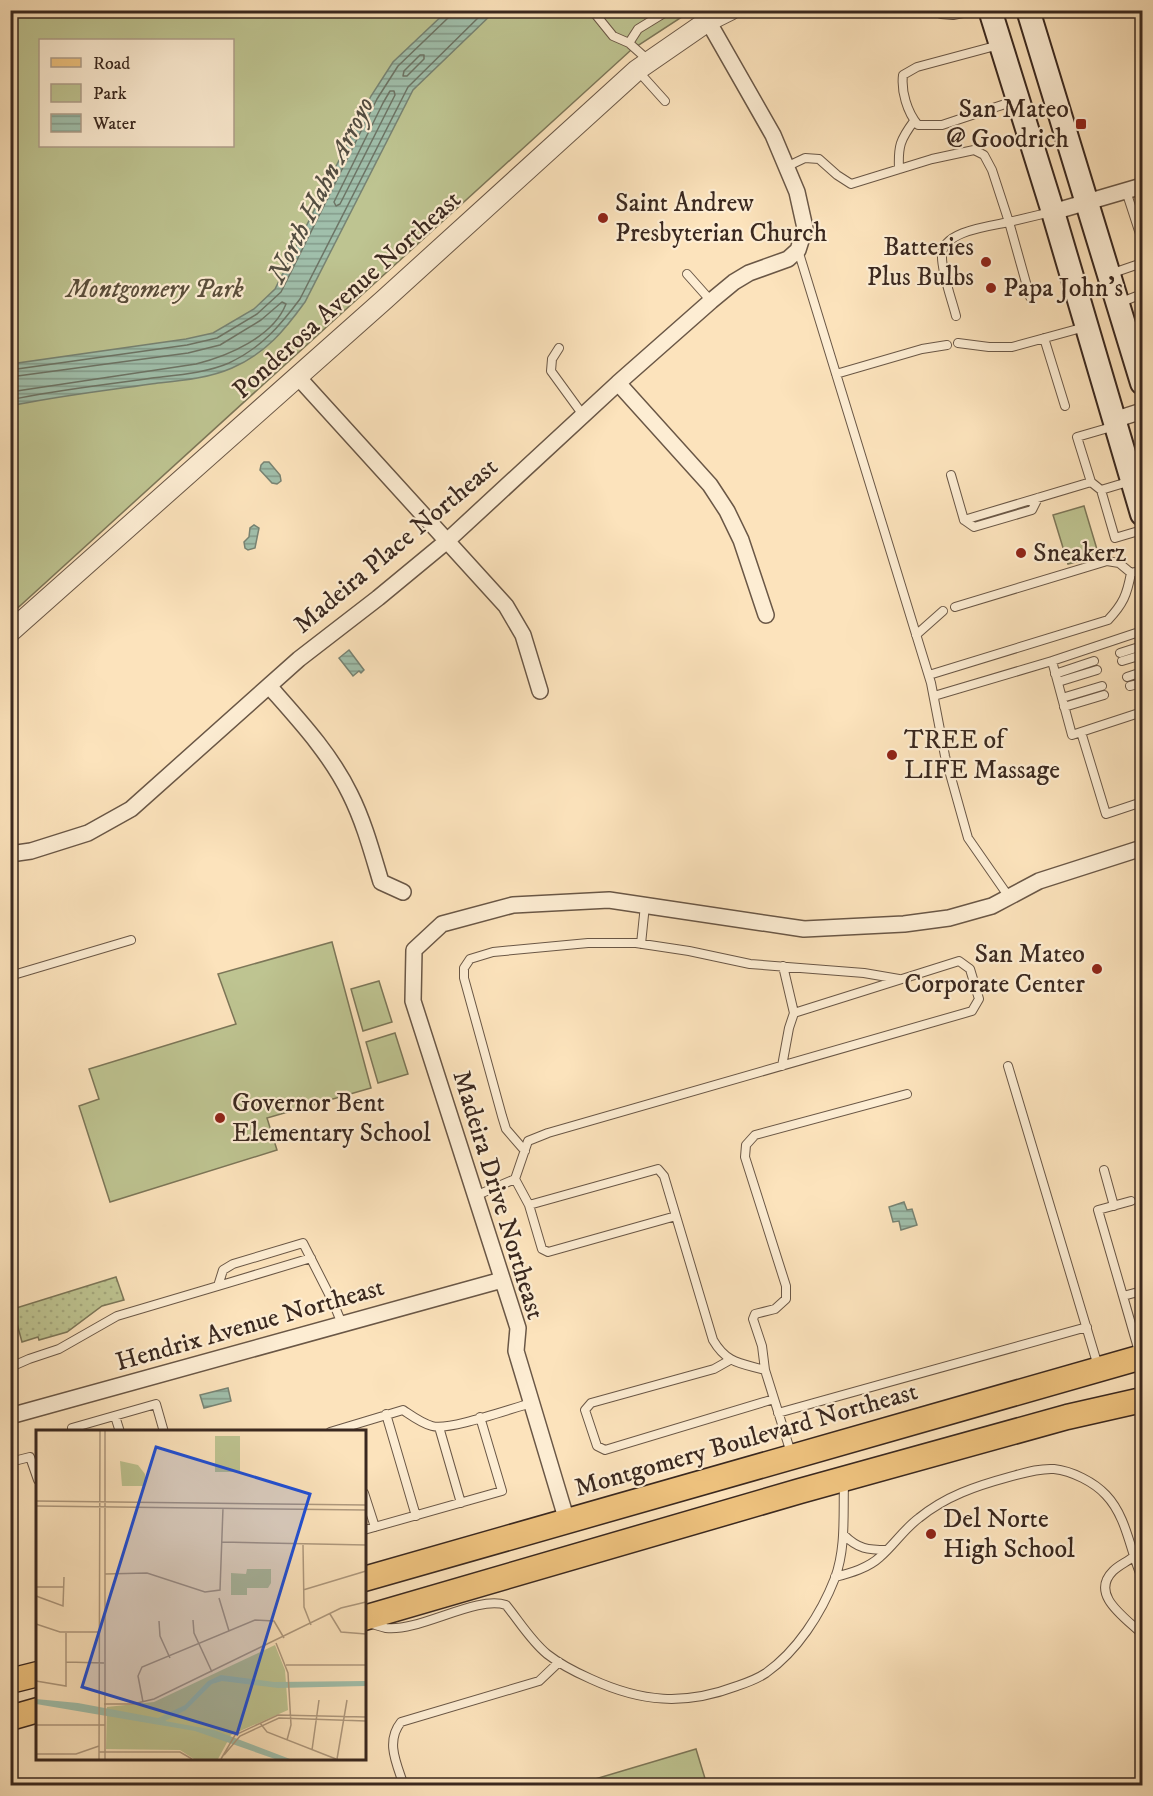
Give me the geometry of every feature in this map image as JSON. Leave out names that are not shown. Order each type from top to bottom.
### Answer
[{"type":"main road","points":[[990,10],[1143,514]]},
{"type":"main road","points":[[1028,10],[1118,304],[1139,358],[1143,383]]},
{"type":"main road","name":"Montgomery Boulevard Northeast","points":[[366,1578],[1142,1357]]},
{"type":"main road","points":[[1099,1369],[1110,1407]]},
{"type":"main road","points":[[366,1619],[800,1491],[1067,1417],[1143,1400]]},
{"type":"main road","points":[[792,1457],[800,1491]]},
{"type":"main road","points":[[10,1681],[36,1674]]},
{"type":"main road","points":[[10,1718],[36,1711]]},
{"type":"street","name":"Ponderosa Avenue Northeast","points":[[10,632],[643,65],[708,21],[730,10]]},
{"type":"street","points":[[708,21],[773,135],[797,192],[805,228],[798,250]]},
{"type":"street","points":[[1053,212],[1143,186]]},
{"type":"street","name":"Madeira Place Northeast","points":[[10,854],[31,851],[88,833],[131,809],[299,659],[447,541],[618,383],[711,301],[749,273],[788,259],[798,250]]},
{"type":"street","points":[[297,376],[506,606],[523,635],[540,691]]},
{"type":"street","points":[[618,383],[710,485],[741,540],[766,615]]},
{"type":"street","points":[[1115,423],[1143,411]]},
{"type":"street","points":[[269,686],[319,743],[350,793],[365,828],[381,882],[404,892]]},
{"type":"street","points":[[645,905],[804,928],[904,924],[949,918],[992,906],[1039,881],[1143,848]]},
{"type":"street","name":"Madeira Drive Northeast","points":[[567,1521],[516,1351],[518,1328],[413,1001],[414,950],[442,924],[513,905],[609,900],[645,905]]},
{"type":"street","name":"Hendrix Avenue Northeast","points":[[10,1416],[502,1280]]},
{"type":"lane","points":[[592,10],[613,36],[629,43],[664,101]]},
{"type":"lane","points":[[629,43],[638,29],[669,10]]},
{"type":"lane","points":[[939,10],[941,14],[953,15],[978,10]]},
{"type":"lane","points":[[1000,44],[917,67],[903,75],[902,86],[914,121],[918,125],[942,125],[1018,100]]},
{"type":"lane","points":[[899,169],[898,149],[902,137],[914,121]]},
{"type":"lane","points":[[786,167],[805,158],[819,159],[851,184],[974,150],[984,154],[992,170],[1009,222],[1030,297]]},
{"type":"lane","points":[[1126,191],[1143,240]]},
{"type":"lane","points":[[956,316],[941,255],[945,244],[957,236],[1053,212]]},
{"type":"lane","points":[[798,250],[929,675],[945,756],[968,838],[1009,897]]},
{"type":"lane","points":[[1109,275],[1143,263]]},
{"type":"lane","points":[[687,274],[711,301]]},
{"type":"lane","points":[[1118,304],[1143,294]]},
{"type":"lane","points":[[958,343],[1012,347],[1086,326]]},
{"type":"lane","points":[[1044,338],[1065,406]]},
{"type":"lane","points":[[836,374],[922,349],[947,345]]},
{"type":"lane","points":[[559,348],[552,359],[551,371],[583,416]]},
{"type":"lane","points":[[1115,423],[1077,437],[1091,482],[1101,490],[1115,538],[1143,530]]},
{"type":"lane","points":[[951,475],[964,520],[1091,482]]},
{"type":"lane","points":[[1101,490],[1132,481]]},
{"type":"lane","points":[[955,607],[1107,561],[1119,563],[1131,573]]},
{"type":"lane","points":[[1131,573],[1143,570]]},
{"type":"lane","points":[[929,675],[1108,620],[1120,607],[1128,592],[1131,573]]},
{"type":"lane","points":[[916,635],[943,611]]},
{"type":"lane","points":[[934,696],[1143,631]]},
{"type":"lane","points":[[1143,646],[1121,657],[1143,655]]},
{"type":"lane","points":[[1052,660],[1072,735],[1143,712]]},
{"type":"lane","points":[[1056,678],[1095,665]]},
{"type":"lane","points":[[1127,677],[1143,672]]},
{"type":"lane","points":[[1130,686],[1143,683]]},
{"type":"lane","points":[[1062,698],[1102,686]]},
{"type":"lane","points":[[1064,707],[1104,695]]},
{"type":"lane","points":[[1080,732],[1106,814],[1143,802]]},
{"type":"lane","points":[[641,944],[645,905]]},
{"type":"lane","points":[[10,976],[131,940]]},
{"type":"lane","points":[[525,1151],[506,1129],[464,978],[464,968],[470,959],[493,952],[588,943],[641,944],[750,964],[864,973],[900,980]]},
{"type":"lane","points":[[475,1196],[515,1179],[528,1141],[548,1133],[972,1011],[979,999],[970,969],[959,961],[794,1013]]},
{"type":"lane","points":[[782,1066],[794,1013],[783,966]]},
{"type":"lane","points":[[1008,1066],[1099,1369]]},
{"type":"lane","points":[[792,1457],[765,1370],[762,1346],[753,1319],[755,1314],[775,1309],[786,1299],[786,1286],[745,1157],[746,1145],[755,1135],[907,1094]]},
{"type":"lane","points":[[529,1205],[658,1169],[664,1176],[713,1340],[720,1353],[730,1360],[765,1370]]},
{"type":"lane","points":[[1104,1170],[1114,1206]]},
{"type":"lane","points":[[515,1179],[529,1205],[542,1249],[548,1252],[676,1216]]},
{"type":"lane","points":[[1131,1201],[1098,1210],[1142,1357]]},
{"type":"lane","points":[[218,1286],[224,1270],[232,1264],[303,1243],[342,1324]]},
{"type":"lane","points":[[10,1369],[29,1359],[59,1349],[117,1316],[311,1258]]},
{"type":"lane","points":[[1123,1296],[1143,1291]]},
{"type":"lane","points":[[778,1413],[1087,1327]]},
{"type":"lane","points":[[730,1360],[714,1369],[591,1403],[585,1410],[597,1446],[605,1450],[774,1399]]},
{"type":"lane","points":[[345,1429],[403,1410],[433,1427],[439,1427],[459,1424],[532,1403]]},
{"type":"lane","points":[[73,1430],[72,1428],[156,1404],[164,1430]]},
{"type":"lane","points":[[386,1414],[416,1516]]},
{"type":"lane","points":[[115,1416],[120,1430]]},
{"type":"lane","points":[[366,1529],[502,1491],[480,1417]]},
{"type":"lane","points":[[439,1427],[461,1503]]},
{"type":"lane","points":[[10,1462],[30,1456],[36,1474]]},
{"type":"lane","points":[[835,1577],[856,1572],[879,1558],[917,1519],[952,1496],[968,1489],[1032,1471],[1055,1469],[1094,1484],[1107,1496],[1125,1527],[1133,1557],[1143,1578]]},
{"type":"lane","points":[[366,1621],[386,1628],[416,1624],[487,1603],[500,1603],[506,1605],[545,1652],[558,1662],[617,1691],[654,1700],[691,1698],[721,1692],[766,1674],[793,1648],[813,1622],[835,1577],[844,1535],[844,1479]]},
{"type":"lane","points":[[366,1499],[375,1527]]},
{"type":"lane","points":[[844,1535],[854,1545],[866,1550],[887,1550]]},
{"type":"lane","points":[[1133,1557],[1113,1571],[1104,1593],[1108,1601],[1143,1634]]},
{"type":"lane","points":[[404,1785],[392,1747],[395,1730],[401,1722],[539,1681],[558,1662]]},
{"type":"green space","name":"Montgomery Park","points":[[13,11],[691,11],[631,50],[11,614],[10,14]]},
{"type":"green space","points":[[1084,506],[1099,556],[1068,564],[1053,515]]},
{"type":"green space","points":[[332,942],[371,1088],[267,1118],[277,1150],[110,1202],[79,1106],[99,1099],[89,1069],[236,1024],[218,974]]},
{"type":"green space","points":[[379,981],[392,1022],[363,1031],[351,989]]},
{"type":"green space","points":[[395,1033],[408,1074],[378,1083],[366,1042]]},
{"type":"green space","points":[[116,1277],[124,1300],[102,1306],[67,1332],[22,1342],[13,1309]]},
{"type":"green space","points":[[696,1749],[707,1785],[575,1785]]},
{"type":"water","points":[[448,10],[495,11],[413,90],[305,302],[290,322],[265,348],[244,362],[212,375],[63,396],[11,406],[11,364],[186,339],[213,333],[254,309],[275,289],[371,96],[393,62]]},
{"type":"water","points":[[264,462],[269,462],[280,475],[281,481],[277,484],[272,483],[260,470]]},
{"type":"water","points":[[254,525],[259,528],[255,548],[248,550],[244,542],[249,537],[250,528]]},
{"type":"water","points":[[349,650],[364,670],[353,676],[339,658]]},
{"type":"water","points":[[904,1202],[907,1210],[912,1209],[917,1225],[901,1230],[899,1221],[893,1222],[889,1207]]},
{"type":"water","points":[[228,1388],[231,1401],[204,1408],[200,1395]]},
{"type":"place","name":"San Mateo @ Goodrich","points":[[1081,124]]},
{"type":"place","name":"Saint Andrew Presbyterian Church","points":[[603,218]]},
{"type":"place","name":"Batteries Plus Bulbs","points":[[986,262]]},
{"type":"place","name":"Papa John's","points":[[991,288]]},
{"type":"place","name":"Sneakerz","points":[[1021,553]]},
{"type":"place","name":"TREE of LIFE Massage","points":[[892,755]]},
{"type":"place","name":"San Mateo Corporate Center","points":[[1097,969]]},
{"type":"place","name":"Governor Bent Elementary School","points":[[220,1118]]},
{"type":"place","name":"Del Norte High School","points":[[931,1534]]},
{"type":"water label","name":"North Hahn Arroyo","points":[[321,190]]}]
